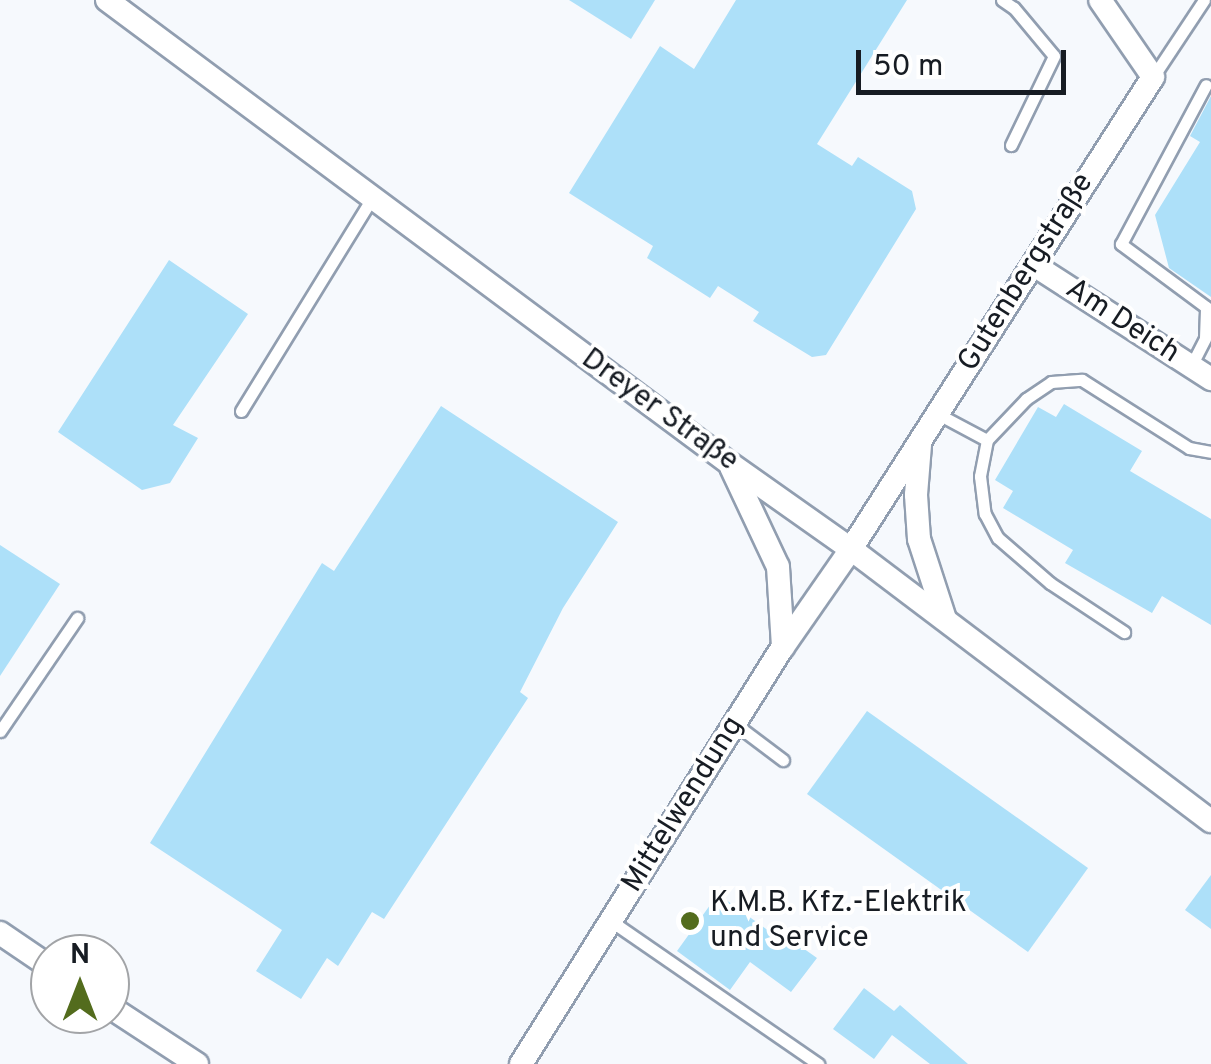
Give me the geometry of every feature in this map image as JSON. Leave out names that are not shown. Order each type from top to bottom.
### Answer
[{"type":"street","name":"Dreyer Straße","points":[[107,0],[729,463],[852,549],[1211,820]]},
{"type":"street","points":[[1100,0],[1153,76]]},
{"type":"street","name":"Gutenbergstraße","points":[[852,549],[1153,76]]},
{"type":"street","name":"Am Deich","points":[[1034,265],[1201,373]]},
{"type":"street","points":[[920,442],[916,495],[920,539],[945,620]]},
{"type":"street","points":[[729,463],[778,567],[783,647]]},
{"type":"street","name":"Mittelwendung","points":[[530,1061],[612,920],[783,647],[852,549]]},
{"type":"street","points":[[0,934],[30,954]]},
{"type":"street","points":[[130,1019],[196,1064]]},
{"type":"lane","points":[[1002,0],[1014,8],[1054,56],[1011,144]]},
{"type":"lane","points":[[1153,76],[1204,0]]},
{"type":"lane","points":[[1201,373],[1206,306],[1121,244],[1206,86]]},
{"type":"lane","points":[[240,411],[372,198]]},
{"type":"lane","points":[[1124,632],[1050,583],[998,538],[985,514],[980,476],[987,440],[1026,399],[1051,382],[1068,378],[1082,380],[1189,448],[1211,452]]},
{"type":"lane","points":[[938,414],[987,440]]},
{"type":"lane","points":[[0,731],[77,618]]},
{"type":"lane","points":[[735,724],[783,760]]},
{"type":"lane","points":[[612,920],[818,1064]]},
{"type":"building","points":[[569,0],[655,0],[631,39]]},
{"type":"building","points":[[736,0],[907,0],[817,144],[852,166],[858,157],[912,191],[916,209],[826,355],[812,357],[753,321],[759,312],[718,286],[710,298],[647,258],[653,246],[569,193],[660,46],[694,69]]},
{"type":"building","points":[[1211,96],[1211,297],[1169,268],[1155,215],[1200,142],[1190,136]]},
{"type":"building","points":[[169,260],[248,314],[173,425],[198,438],[170,483],[142,490],[58,432]]},
{"type":"building","points":[[1064,404],[1142,451],[1130,471],[1211,519],[1211,625],[1162,596],[1152,613],[1065,563],[1073,550],[1003,508],[1013,491],[995,480],[1038,407],[1056,417]]},
{"type":"building","points":[[441,406],[618,522],[563,608],[520,692],[528,698],[384,919],[372,912],[338,966],[327,958],[301,999],[256,971],[282,930],[150,843],[322,563],[334,571]]},
{"type":"building","points":[[0,545],[60,584],[0,676]]},
{"type":"building","points":[[867,711],[1088,868],[1028,952],[807,794]]},
{"type":"building","points":[[1211,875],[1211,929],[1185,910]]},
{"type":"building","points":[[718,894],[773,934],[776,929],[817,958],[791,992],[750,962],[730,990],[677,951]]},
{"type":"building","points":[[864,988],[894,1011],[900,1005],[968,1064],[930,1064],[892,1035],[874,1059],[833,1029]]},
{"type":"place","name":"K.M.B. Kfz.-Elektrik und Service","points":[[690,921]]}]
